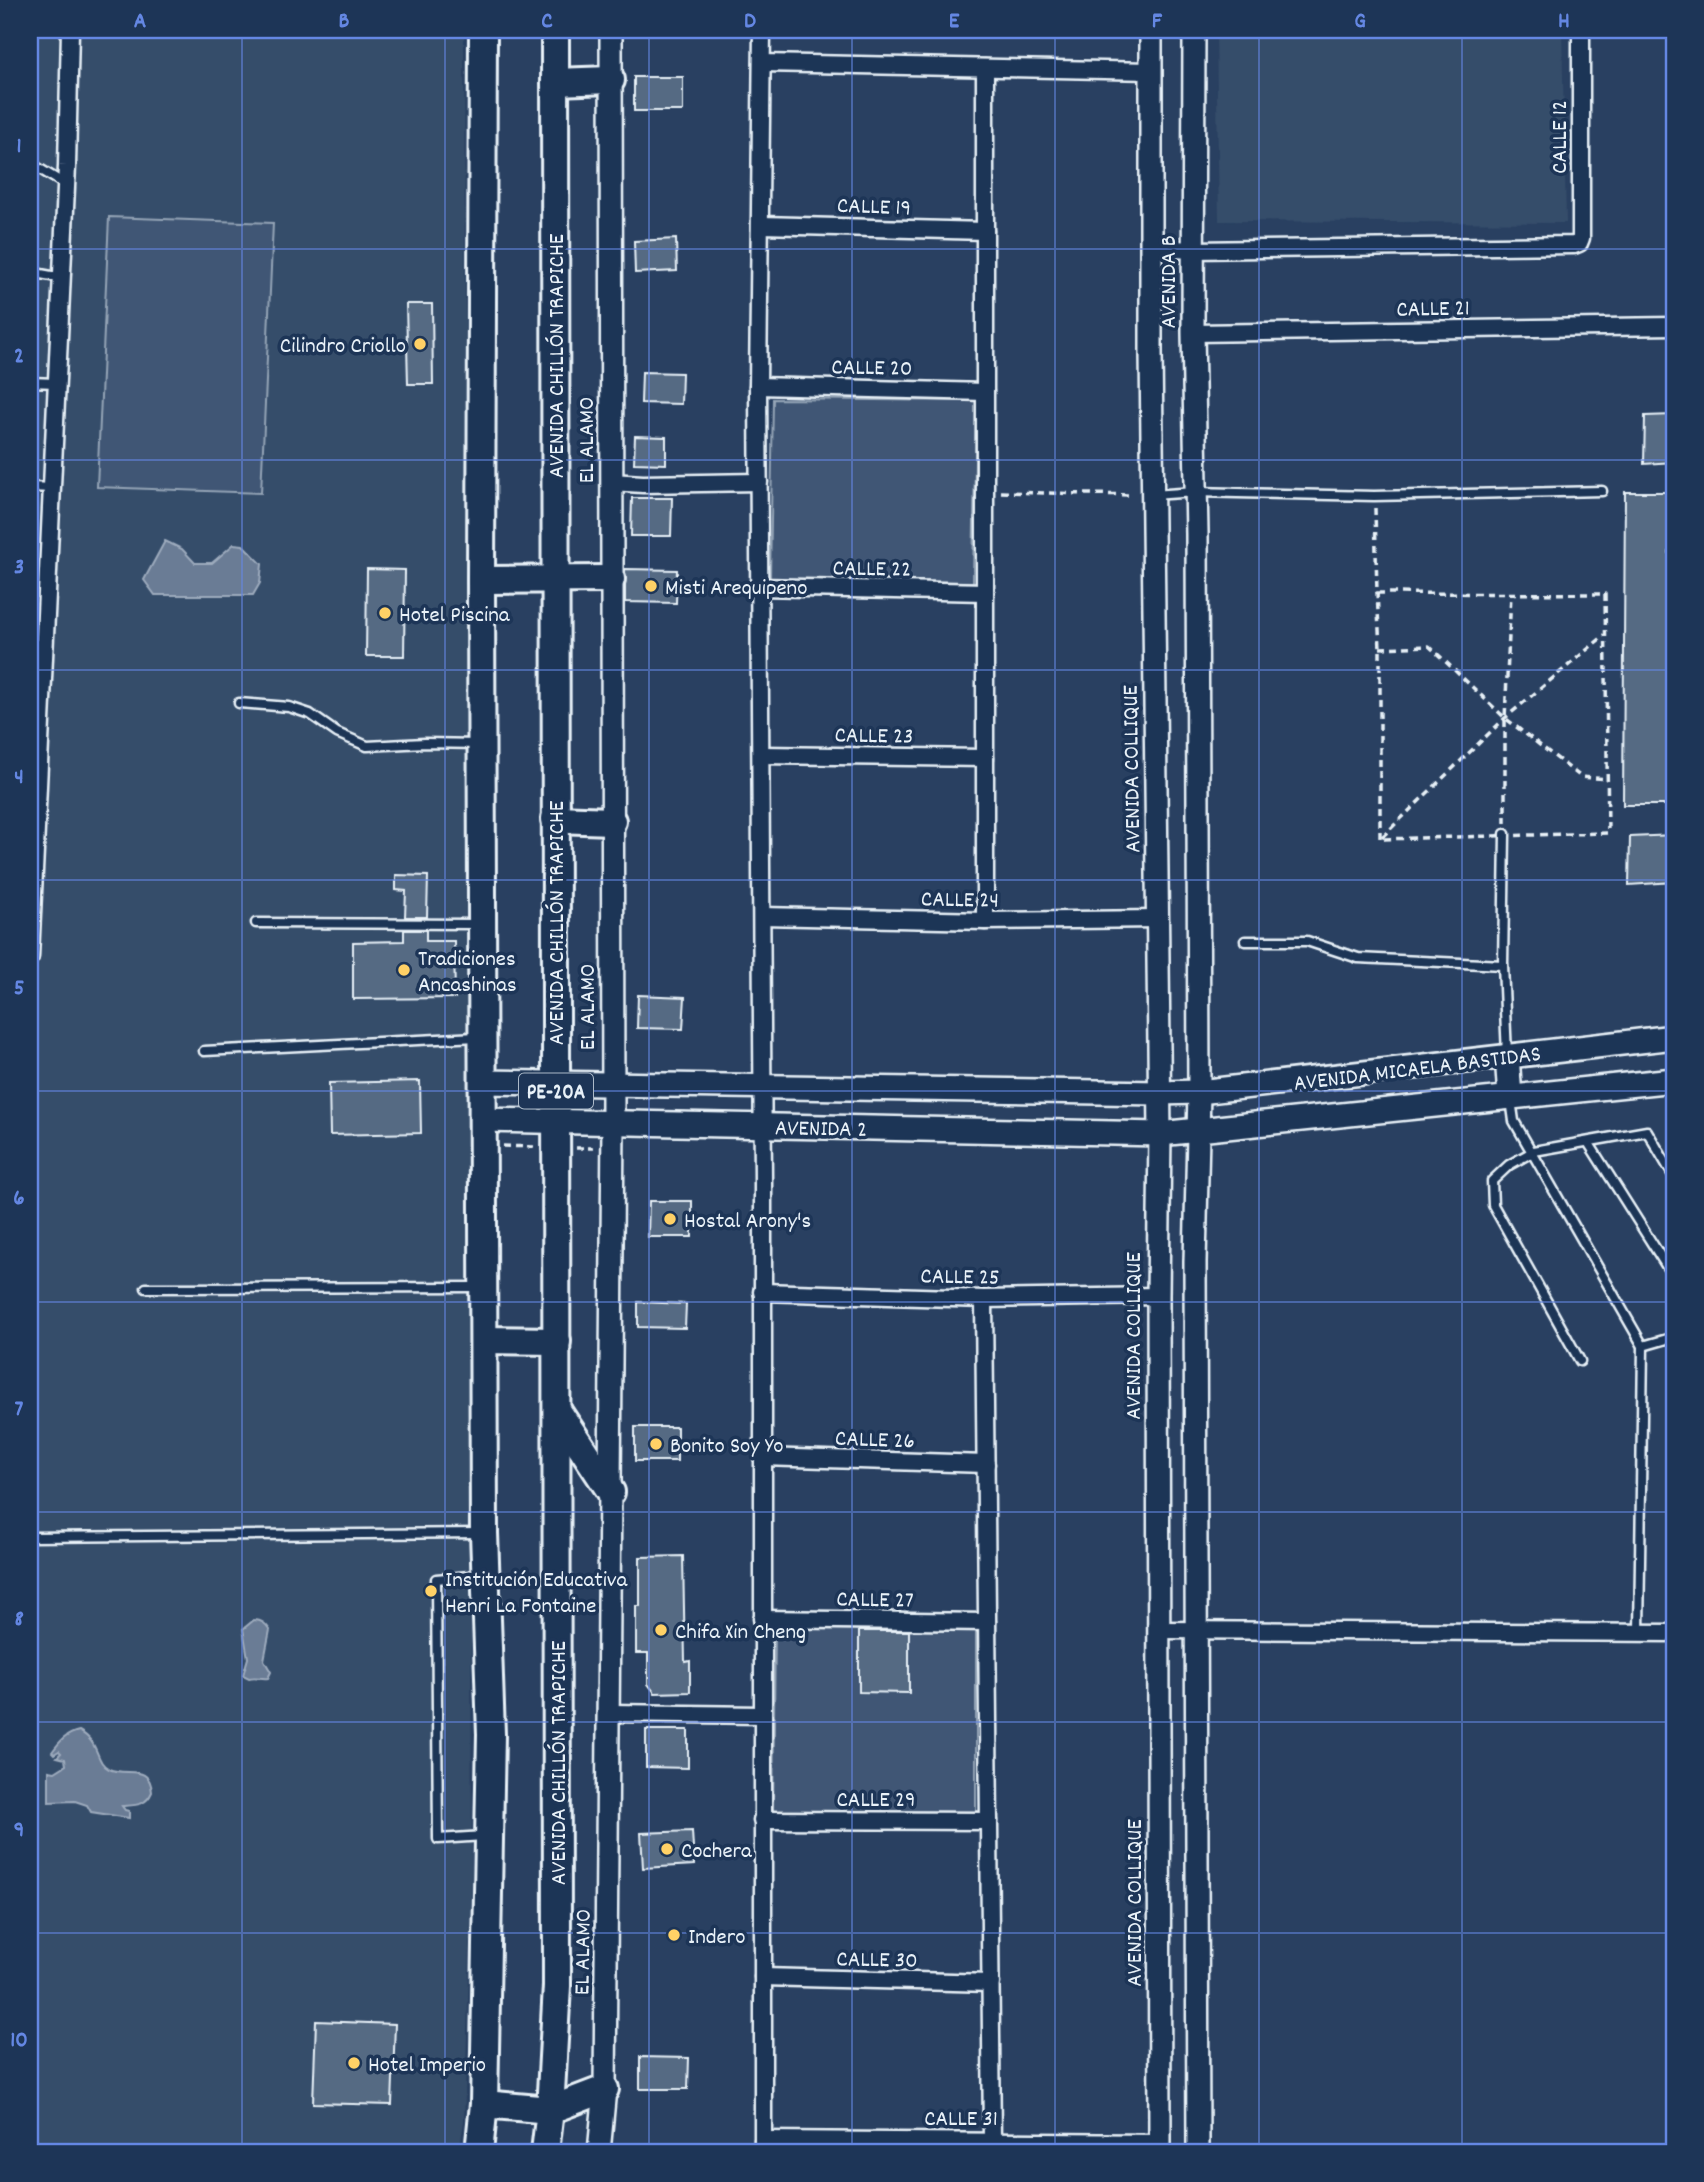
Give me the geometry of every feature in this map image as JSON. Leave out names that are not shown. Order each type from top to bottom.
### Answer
[{"type":"main road","points":[[479,2152],[484,2104],[491,1734],[484,1533],[482,1120],[483,30]]},
{"type":"main road","name":"AVENIDA CHILLÓN TRAPICHE","points":[[545,2152],[557,1986],[555,30]]},
{"type":"main road","points":[[555,82],[611,80]]},
{"type":"main road","points":[[481,580],[611,579]]},
{"type":"main road","points":[[555,818],[612,821]]},
{"type":"main road","name":"AVENIDA MICAELA BASTIDAS","points":[[1159,1093],[1199,1092],[1674,1037]]},
{"type":"main road","points":[[1507,1056],[1510,1097]]},
{"type":"main road","points":[[1303,1080],[1296,1088],[1293,1098],[1301,1113],[1312,1118]]},
{"type":"main road","name":"AVENIDA MICAELA BASTIDAS","points":[[1160,1133],[1674,1080]]},
{"type":"main road","name":"AVENIDA 2","points":[[483,1082],[1159,1093]]},
{"type":"main road","name":"AVENIDA 2","points":[[482,1120],[1160,1133]]},
{"type":"main road","points":[[484,1340],[557,1341]]},
{"type":"main road","points":[[557,1410],[611,1492]]},
{"type":"main road","points":[[484,2104],[550,2110],[606,2089]]},
{"type":"street","points":[[30,957],[33,794],[52,488],[70,30]]},
{"type":"street","name":"EL ALAMO","points":[[599,2152],[606,2089],[611,1492],[611,30]]},
{"type":"street","points":[[762,30],[762,225],[758,386],[762,755],[763,2146]]},
{"type":"street","name":"AVENIDA B","points":[[1152,30],[1153,520]]},
{"type":"street","name":"AVENIDA B","points":[[1194,30],[1193,333],[1198,534],[1199,1092],[1195,1262],[1198,2152]]},
{"type":"street","name":"CALLE 12","points":[[1194,250],[1574,246],[1581,238],[1581,30]]},
{"type":"street","points":[[762,63],[1151,71]]},
{"type":"street","points":[[985,68],[985,921]]},
{"type":"street","name":"CALLE 19","points":[[762,225],[985,231]]},
{"type":"street","points":[[1153,248],[1194,250]]},
{"type":"street","name":"CALLE 21","points":[[1193,333],[1674,326]]},
{"type":"street","name":"CALLE 20","points":[[758,386],[985,392]]},
{"type":"street","points":[[611,482],[759,482]]},
{"type":"street","name":"AVENIDA COLLIQUE","points":[[1153,520],[1160,1133],[1160,2147]]},
{"type":"street","name":"CALLE 22","points":[[759,587],[985,592]]},
{"type":"street","name":"CALLE 23","points":[[762,755],[985,758]]},
{"type":"street","name":"CALLE 24","points":[[762,916],[985,921],[1157,919]]},
{"type":"street","name":"CALLE 25","points":[[762,1292],[984,1299],[1158,1296]]},
{"type":"street","points":[[984,1299],[992,2140]]},
{"type":"street","name":"CALLE 26","points":[[762,1457],[986,1464]]},
{"type":"street","name":"CALLE 27","points":[[762,1619],[987,1622]]},
{"type":"street","points":[[1159,1630],[1674,1633]]},
{"type":"street","points":[[609,1713],[762,1714]]},
{"type":"street","name":"CALLE 29","points":[[762,1820],[989,1821]]},
{"type":"street","name":"CALLE 30","points":[[763,1977],[991,1983]]},
{"type":"street","name":"CALLE 31","points":[[763,2146],[992,2140],[1160,2147]]},
{"type":"lane","points":[[30,163],[66,185]]},
{"type":"lane","points":[[30,272],[62,278]]},
{"type":"lane","points":[[30,382],[56,383]]},
{"type":"lane","points":[[30,487],[52,488]]},
{"type":"lane","points":[[1153,495],[1195,492],[1374,496],[1602,491]]},
{"type":"lane","points":[[239,703],[289,707],[310,714],[337,733],[367,746],[482,744]]},
{"type":"lane","points":[[1505,834],[1503,965],[1507,1056]]},
{"type":"lane","points":[[256,923],[482,925]]},
{"type":"lane","points":[[1245,941],[1307,941],[1358,958],[1503,965]]},
{"type":"lane","points":[[204,1051],[482,1037]]},
{"type":"lane","points":[[1510,1097],[1514,1121],[1643,1346],[1639,1633]]},
{"type":"lane","points":[[1580,1361],[1493,1205],[1492,1181],[1508,1165],[1534,1152],[1647,1131],[1674,1177]]},
{"type":"lane","points":[[1588,1142],[1674,1278]]},
{"type":"lane","points":[[146,1288],[483,1287]]},
{"type":"lane","points":[[1643,1346],[1674,1337]]},
{"type":"lane","points":[[30,1537],[484,1533]]},
{"type":"lane","points":[[487,1574],[436,1579],[438,1839],[490,1836]]},
{"type":"path","points":[[985,492],[1153,495]]},
{"type":"path","points":[[1374,496],[1380,648],[1380,839]]},
{"type":"path","points":[[1377,593],[1605,594],[1608,779],[1608,833],[1380,839]]},
{"type":"path","points":[[1505,834],[1505,718],[1511,594]]},
{"type":"path","points":[[1380,839],[1505,718],[1606,634]]},
{"type":"path","points":[[1380,648],[1429,646],[1505,718],[1581,777],[1608,779]]},
{"type":"shaded area","points":[[30,30],[464,30],[472,1885],[464,2121],[459,2152],[30,2152]]},
{"type":"shaded area","points":[[1216,30],[1562,30],[1566,223],[1219,221]]},
{"type":"shaded area","points":[[109,217],[273,223],[261,493],[97,487]]},
{"type":"shaded area","points":[[773,399],[976,401],[973,582],[770,580]]},
{"type":"shaded area","points":[[165,541],[182,549],[195,563],[212,563],[234,544],[243,545],[262,564],[260,583],[253,595],[155,595],[144,580]]},
{"type":"shaded area","points":[[254,1620],[264,1623],[270,1630],[264,1660],[271,1672],[268,1678],[249,1678],[243,1675],[248,1658],[243,1629]]},
{"type":"shaded area","points":[[775,1627],[976,1630],[976,1812],[773,1813]]},
{"type":"shaded area","points":[[79,1731],[91,1741],[104,1766],[147,1777],[152,1792],[147,1800],[140,1804],[122,1806],[129,1811],[129,1818],[91,1812],[87,1805],[75,1801],[49,1802],[49,1771],[55,1772],[66,1765],[65,1759],[57,1757],[61,1753],[59,1751],[54,1754],[52,1752],[64,1738]]},
{"type":"building","points":[[634,77],[683,77],[683,111],[634,111]]},
{"type":"building","points":[[676,239],[677,271],[635,273],[634,241]]},
{"type":"building","name":"Cilindro Criollo","points":[[406,304],[432,304],[433,384],[408,384]]},
{"type":"building","points":[[642,372],[682,373],[681,404],[641,403]]},
{"type":"building","points":[[1674,415],[1674,462],[1644,464],[1645,416]]},
{"type":"building","points":[[635,436],[666,437],[666,464],[634,463]]},
{"type":"building","points":[[1625,492],[1669,492],[1669,805],[1623,805]]},
{"type":"building","points":[[632,498],[672,498],[671,536],[631,536]]},
{"type":"building","name":"Hotel Piscina","points":[[367,569],[405,570],[404,656],[366,656]]},
{"type":"building","name":"Misti Arequipeno","points":[[625,569],[677,570],[676,603],[625,602]]},
{"type":"building","points":[[1674,835],[1674,882],[1629,885],[1630,837]]},
{"type":"building","points":[[396,875],[428,876],[427,917],[405,917],[406,891],[396,890]]},
{"type":"building","name":"Tradiciones Ancashinas","points":[[404,930],[426,930],[426,941],[454,941],[455,998],[353,999],[353,942],[404,941]]},
{"type":"building","points":[[638,995],[685,997],[683,1029],[637,1028]]},
{"type":"building","points":[[420,1081],[421,1133],[330,1135],[329,1083]]},
{"type":"building","name":"Hostal Arony's","points":[[649,1201],[692,1201],[692,1237],[648,1237]]},
{"type":"building","points":[[638,1302],[686,1304],[685,1328],[638,1327]]},
{"type":"building","name":"Bonito Soy Yo","points":[[635,1427],[677,1427],[677,1461],[635,1461]]},
{"type":"building","points":[[683,1556],[685,1662],[690,1661],[690,1692],[655,1693],[648,1684],[648,1653],[636,1653],[640,1557]]},
{"type":"building","points":[[859,1631],[909,1631],[909,1693],[859,1692]]},
{"type":"building","points":[[646,1730],[688,1730],[688,1768],[646,1767]]},
{"type":"building","name":"Cochera","points":[[692,1831],[694,1865],[643,1868],[641,1833]]},
{"type":"building","name":"Hotel Imperio","points":[[316,2021],[395,2024],[392,2105],[313,2103]]},
{"type":"building","points":[[640,2057],[689,2058],[688,2089],[640,2089]]},
{"type":"place","name":"Cilindro Criollo","points":[[420,344]]},
{"type":"place","name":"Misti Arequipeno","points":[[651,586]]},
{"type":"place","name":"Hotel Piscina","points":[[385,613]]},
{"type":"place","name":"Tradiciones Ancashinas","points":[[404,970]]},
{"type":"place","name":"Hostal Arony's","points":[[670,1219]]},
{"type":"place","name":"Bonito Soy Yo","points":[[656,1444]]},
{"type":"place","name":"Institución Educativa Henri La Fontaine","points":[[431,1591]]},
{"type":"place","name":"Chifa Xin Cheng","points":[[661,1630]]},
{"type":"place","name":"Cochera","points":[[667,1849]]},
{"type":"place","name":"Indero","points":[[674,1935]]},
{"type":"place","name":"Hotel Imperio","points":[[354,2063]]}]
